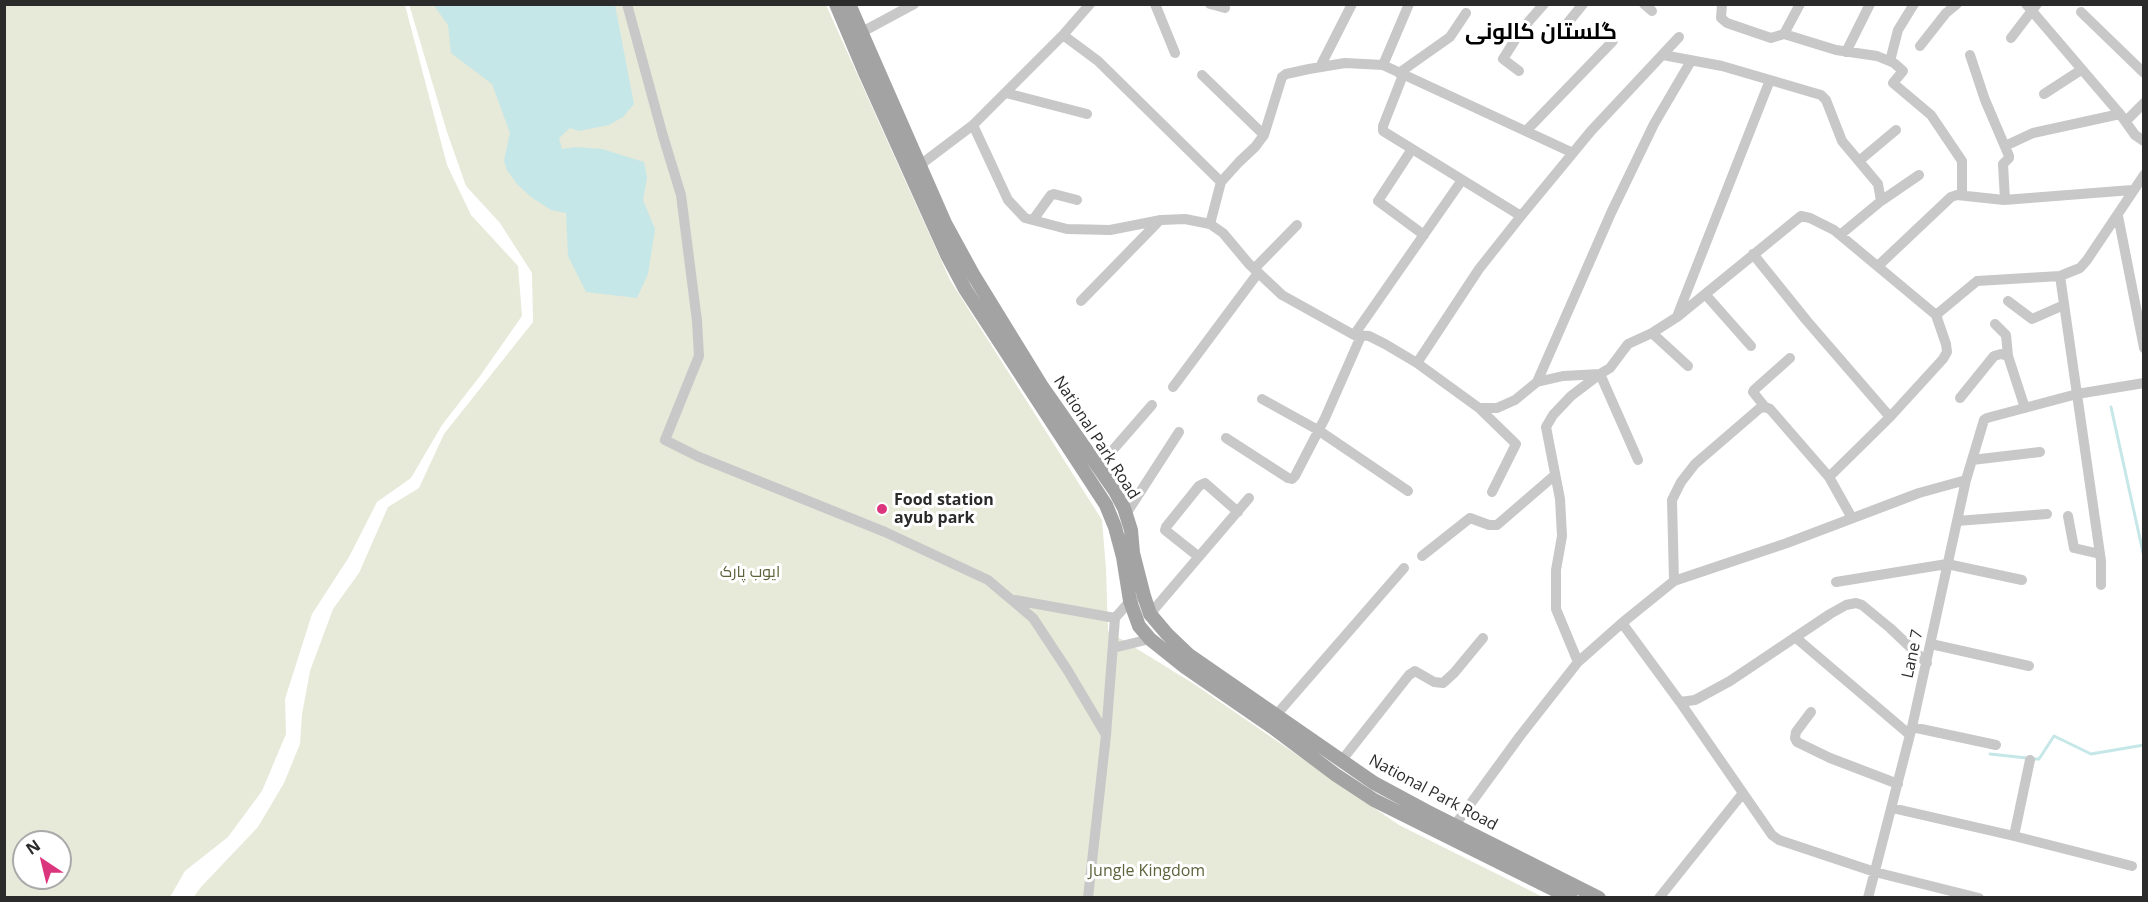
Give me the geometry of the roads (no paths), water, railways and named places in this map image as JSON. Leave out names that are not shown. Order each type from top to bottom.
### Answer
[{"type":"main road","name":"National Park Road","points":[[836,4],[920,165],[980,300],[1106,506],[1118,537],[1130,601],[1139,626],[1150,639],[1185,668],[1374,800],[1571,897]]},
{"type":"main road","name":"National Park Road","points":[[849,4],[862,32],[864,55],[947,255],[1115,491],[1131,530],[1133,553],[1150,614],[1189,655],[1374,783],[1599,897]]},
{"type":"street","points":[[627,4],[681,195],[697,321],[699,356],[665,440],[699,457],[888,534],[988,580],[1033,618],[1106,735]]},
{"type":"street","points":[[862,32],[914,4]]},
{"type":"street","points":[[920,165],[973,125],[1063,35],[1089,4]]},
{"type":"street","points":[[1155,4],[1175,53]]},
{"type":"street","points":[[1210,4],[1225,8]]},
{"type":"street","points":[[1320,67],[1352,4]]},
{"type":"street","points":[[1383,65],[1409,4]]},
{"type":"street","points":[[1519,71],[1503,58],[1521,29],[1544,4]]},
{"type":"street","points":[[1566,25],[1583,4]]},
{"type":"street","points":[[1722,4],[1721,18],[1726,23],[1771,38],[1784,34],[1846,52],[1877,56],[1890,61],[1903,71],[1893,83],[1931,116],[1962,161],[1962,195]]},
{"type":"street","points":[[1784,34],[1800,4]]},
{"type":"street","points":[[1846,52],[1870,4]]},
{"type":"street","points":[[1890,61],[1898,30],[1914,4]]},
{"type":"street","points":[[1920,46],[1957,4]]},
{"type":"street","points":[[2011,38],[2031,7],[2081,70],[2123,117],[2135,135],[2144,141]]},
{"type":"street","points":[[2081,12],[2144,73]]},
{"type":"street","points":[[1466,13],[1450,37],[1401,74],[1383,131],[1521,216]]},
{"type":"street","points":[[1063,35],[1098,61],[1221,182]]},
{"type":"street","points":[[1417,363],[1479,269],[1521,216],[1591,131],[1679,37]]},
{"type":"street","points":[[1526,131],[1613,41]]},
{"type":"street","points":[[1663,55],[1722,66],[1821,95],[1826,100],[1842,141],[1878,184],[1881,201]]},
{"type":"street","points":[[1970,55],[1985,100],[2009,158],[2003,164],[2005,200]]},
{"type":"street","points":[[1538,382],[1611,213],[1654,124],[1691,61]]},
{"type":"street","points":[[1210,224],[1221,182],[1256,147],[1264,135],[1282,77],[1286,74],[1320,67],[1345,63],[1383,65],[1573,153]]},
{"type":"street","points":[[2044,94],[2081,70]]},
{"type":"street","points":[[1202,75],[1264,135]]},
{"type":"street","points":[[1677,317],[1770,80]]},
{"type":"street","points":[[1005,93],[1087,114]]},
{"type":"street","points":[[2005,146],[2034,133],[2123,117],[2144,103]]},
{"type":"street","points":[[973,125],[1008,200],[1025,218],[1067,229],[1110,230],[1160,220],[1185,219],[1210,224],[1223,233],[1256,271],[1282,295],[1357,335],[1368,336],[1385,344],[1417,363],[1479,408],[1516,444],[1492,492]]},
{"type":"street","points":[[1859,161],[1896,130]]},
{"type":"street","points":[[1412,149],[1378,201],[1424,235]]},
{"type":"street","points":[[1840,235],[1881,201],[1920,175]]},
{"type":"street","points":[[1936,315],[1977,281],[2060,276],[2080,268],[2118,216],[2132,190],[2144,175]]},
{"type":"street","points":[[1226,438],[1288,478],[1292,479],[1295,476],[1318,430],[1357,335],[1462,180]]},
{"type":"street","points":[[1879,266],[1951,197],[1962,195],[2005,200],[2132,190]]},
{"type":"street","points":[[1033,220],[1051,195],[1077,200]]},
{"type":"street","points":[[1578,662],[1556,609],[1556,570],[1562,536],[1560,499],[1546,426],[1552,415],[1571,396],[1610,368],[1628,344],[1652,333],[1677,317],[1801,216],[1810,218],[1840,235],[1936,315],[1947,352],[1890,417],[1829,477]]},
{"type":"street","points":[[2118,216],[2139,299],[2144,348]]},
{"type":"street","points":[[1081,301],[1160,220]]},
{"type":"street","points":[[1173,387],[1256,271],[1297,225]]},
{"type":"street","points":[[1754,254],[1807,321],[1890,417]]},
{"type":"street","points":[[2060,276],[2100,554],[2101,585]]},
{"type":"street","points":[[1706,294],[1751,346]]},
{"type":"street","points":[[2008,301],[2032,319],[2064,306]]},
{"type":"street","points":[[1995,324],[2006,335],[2008,356],[2025,408],[2077,394],[2144,382]]},
{"type":"street","points":[[1652,333],[1688,366]]},
{"type":"street","points":[[1960,398],[1994,356],[2001,354],[2008,356]]},
{"type":"street","points":[[1790,358],[1753,392],[1829,477],[1852,518]]},
{"type":"street","points":[[1479,408],[1497,408],[1515,400],[1538,382],[1563,376],[1600,374]]},
{"type":"street","points":[[1600,374],[1638,460]]},
{"type":"street","points":[[1262,399],[1318,430],[1408,491]]},
{"type":"street","points":[[1098,466],[1152,405]]},
{"type":"street","points":[[1674,581],[1672,500],[1681,482],[1695,464],[1760,408],[1765,407]]},
{"type":"street","name":"Lane 7","points":[[1868,897],[1911,731],[1966,480],[1982,424],[1987,418],[2025,408]]},
{"type":"street","points":[[1125,514],[1179,432]]},
{"type":"street","points":[[1972,460],[2040,452]]},
{"type":"street","points":[[1422,556],[1470,518],[1488,525],[1497,525],[1555,475]]},
{"type":"street","points":[[1455,825],[1578,662],[1674,581],[1919,493],[1966,480]]},
{"type":"street","points":[[1199,557],[1166,530],[1198,486],[1205,483],[1238,512]]},
{"type":"street","points":[[1150,614],[1249,498]]},
{"type":"street","points":[[1957,521],[2047,514]]},
{"type":"street","points":[[2068,516],[2074,548],[2100,554]]},
{"type":"street","points":[[1836,582],[1947,564],[2022,580]]},
{"type":"street","points":[[1277,714],[1404,568]]},
{"type":"street","points":[[1088,897],[1106,735],[1115,618],[1130,601],[1144,596]]},
{"type":"street","points":[[1014,600],[1115,618]]},
{"type":"street","points":[[1680,702],[1695,700],[1730,681],[1830,614],[1846,605],[1856,603],[1862,605],[1890,628],[1926,663]]},
{"type":"street","points":[[1622,623],[1772,835],[1779,840],[1875,872],[1979,897]]},
{"type":"street","points":[[1795,637],[1911,731],[1996,745]]},
{"type":"street","points":[[1342,760],[1409,675],[1415,671],[1434,682],[1443,683],[1483,638]]},
{"type":"street","points":[[1113,648],[1150,639]]},
{"type":"street","points":[[1931,644],[2029,666]]},
{"type":"street","points":[[1095,715],[1108,711]]},
{"type":"street","points":[[1811,712],[1796,732],[1797,742],[1830,758],[1898,784]]},
{"type":"street","points":[[2014,836],[2030,760]]},
{"type":"street","points":[[1659,897],[1743,794]]},
{"type":"street","points":[[1892,808],[2014,836],[2132,867]]},
{"type":"water","points":[[436,4],[615,5],[634,104],[623,117],[609,125],[579,131],[570,128],[559,138],[562,149],[576,147],[602,149],[644,162],[647,178],[643,200],[655,229],[648,274],[637,298],[586,292],[568,256],[566,213],[551,210],[531,197],[517,184],[507,170],[504,161],[510,133],[492,84],[451,53],[448,25],[435,7]]},
{"type":"waterway","points":[[2111,407],[2144,557]]},
{"type":"waterway","points":[[2034,759],[2039,759],[2054,736],[2091,754],[2144,745]]},
{"type":"waterway","points":[[1990,754],[2027,758]]},
{"type":"place","name":"Food station ayub park","points":[[882,509]]},
{"type":"district","name":"گلستان کالونی","points":[[1541,33]]},
{"type":"park label","name":"ایوب پارک","points":[[750,572]]},
{"type":"park label","name":"Jungle Kingdom","points":[[1147,871]]}]
